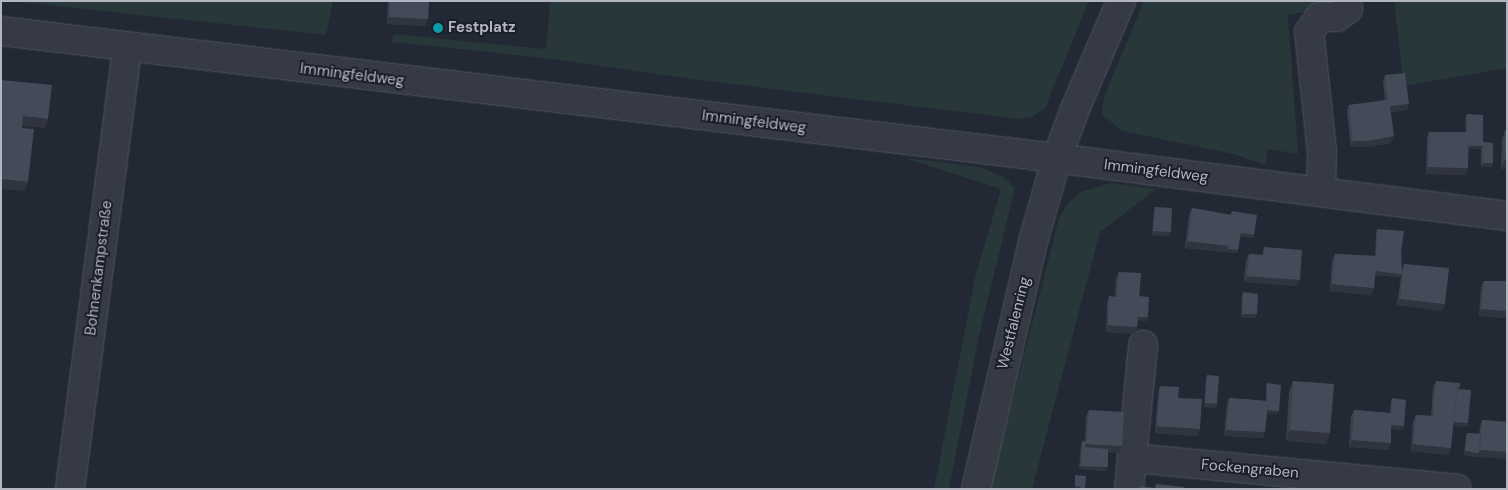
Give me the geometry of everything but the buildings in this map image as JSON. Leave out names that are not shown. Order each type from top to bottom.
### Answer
[{"type":"street","name":"Westfalenring","points":[[976,489],[1034,238],[1075,109],[1121,1]]},
{"type":"street","points":[[1321,192],[1322,151],[1308,32],[1320,17],[1337,17],[1348,9],[1348,1]]},
{"type":"street","name":"Immingfeldweg","points":[[1,32],[1058,158],[1507,216]]},
{"type":"street","name":"Bohnenkampstraße","points":[[70,489],[127,48]]},
{"type":"street","points":[[1129,489],[1143,345]]},
{"type":"street","name":"Fockengraben","points":[[1132,458],[1457,489]]},
{"type":"shaded area","points":[[11,1],[333,1],[326,35]]},
{"type":"shaded area","points":[[550,1],[1089,1],[1045,108],[1032,117],[1021,119],[699,80],[545,58],[392,42],[393,34],[546,49]]},
{"type":"shaded area","points":[[1144,1],[1339,1],[1339,7],[1288,15],[1298,154],[1268,149],[1265,165],[1234,154],[1122,131],[1102,114],[1104,97]]},
{"type":"shaded area","points":[[1394,1],[1507,1],[1507,68],[1404,86]]},
{"type":"shaded area","points":[[905,158],[980,167],[1004,177],[1015,188],[978,340],[949,489],[934,489],[975,278],[1001,189]]},
{"type":"shaded area","points":[[1111,183],[1156,189],[1100,232],[1032,489],[990,489],[1059,218],[1067,204],[1081,192]]},
{"type":"place","name":"Festplatz","points":[[438,28]]}]
